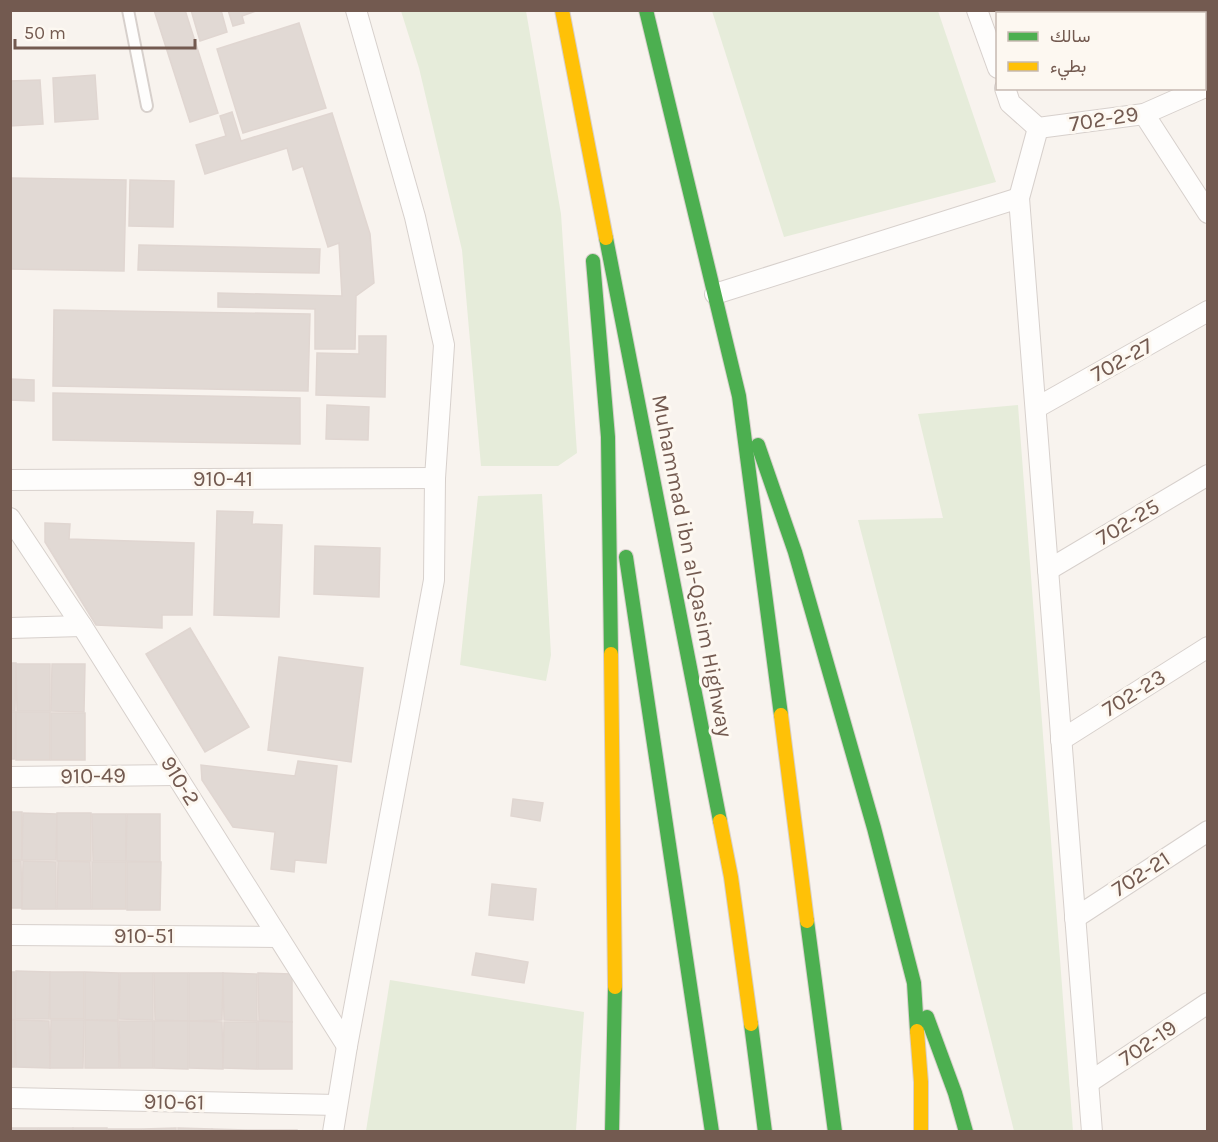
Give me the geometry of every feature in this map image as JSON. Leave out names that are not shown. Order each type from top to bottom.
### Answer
[{"type":"highway","name":"Muhammad ibn al-Qasim Highway","points":[[562,10],[731,877],[765,1131]]},
{"type":"highway","points":[[646,10],[739,396],[835,1131]]},
{"type":"highway","points":[[578,86],[590,226]]},
{"type":"highway","points":[[592,250],[608,437],[712,1131]]},
{"type":"highway","points":[[739,396],[767,468],[795,552],[874,828],[914,983],[955,1093],[966,1131]]},
{"type":"highway","points":[[608,437],[615,1007],[612,1131]]},
{"type":"highway","points":[[914,983],[921,1082],[921,1131]]},
{"type":"street","points":[[333,1131],[346,1046],[434,580],[435,478],[444,345],[414,217],[356,10]]},
{"type":"street","points":[[977,10],[996,62]]},
{"type":"street","name":"702-29","points":[[1008,96],[1038,128],[1144,114],[1200,90]]},
{"type":"street","points":[[1144,114],[1208,213]]},
{"type":"street","points":[[1038,128],[1019,198],[1092,1131]]},
{"type":"street","points":[[715,294],[1019,198]]},
{"type":"street","name":"702-27","points":[[1036,408],[1208,311]]},
{"type":"street","name":"702-25","points":[[1048,570],[1208,475]]},
{"type":"street","name":"910-41","points":[[10,480],[435,478]]},
{"type":"street","name":"910-2","points":[[10,518],[82,626],[346,1046]]},
{"type":"street","points":[[10,628],[82,626]]},
{"type":"street","name":"702-23","points":[[1061,740],[1208,647]]},
{"type":"street","name":"910-49","points":[[10,777],[176,775]]},
{"type":"street","name":"702-21","points":[[1075,918],[1208,831]]},
{"type":"street","name":"910-51","points":[[10,935],[278,937]]},
{"type":"street","name":"702-19","points":[[1088,1083],[1208,1003]]},
{"type":"street","name":"910-61","points":[[10,1098],[336,1106]]},
{"type":"lane","points":[[128,10],[147,106]]},
{"type":"green space","points":[[401,11],[526,11],[561,214],[577,453],[558,466],[481,466],[462,250],[419,68]]},
{"type":"green space","points":[[712,11],[938,11],[996,182],[784,237]]},
{"type":"green space","points":[[1018,405],[1073,1131],[1014,1131],[858,520],[943,518],[918,414]]},
{"type":"green space","points":[[542,494],[551,655],[546,681],[460,665],[478,496]]},
{"type":"green space","points":[[390,980],[584,1012],[576,1131],[366,1131]]},
{"type":"building","points":[[154,10],[185,10],[218,113],[190,122]]},
{"type":"building","points":[[191,10],[221,10],[227,32],[200,41]]},
{"type":"building","points":[[228,10],[259,10],[242,16],[244,23],[233,26]]},
{"type":"building","points":[[299,23],[326,108],[243,133],[217,49]]},
{"type":"building","points":[[95,75],[98,119],[55,122],[53,78]]},
{"type":"building","points":[[40,80],[43,124],[10,126],[10,81]]},
{"type":"building","points":[[232,112],[241,141],[332,113],[370,234],[374,283],[356,296],[355,349],[315,349],[315,309],[218,307],[218,293],[342,296],[339,243],[328,247],[303,166],[293,170],[287,148],[205,174],[196,145],[226,136],[220,116]]},
{"type":"building","points":[[10,178],[126,180],[124,271],[10,269]]},
{"type":"building","points":[[130,180],[174,181],[173,227],[129,226]]},
{"type":"building","points":[[139,245],[320,249],[319,273],[138,270]]},
{"type":"building","points":[[54,310],[310,314],[308,391],[53,386]]},
{"type":"building","points":[[359,336],[386,336],[385,397],[316,395],[317,353],[359,354]]},
{"type":"building","points":[[10,379],[34,380],[34,401],[10,400]]},
{"type":"building","points":[[53,393],[300,398],[300,444],[53,440]]},
{"type":"building","points":[[327,405],[369,407],[368,440],[326,439]]},
{"type":"building","points":[[217,511],[253,512],[252,524],[282,525],[279,617],[214,615]]},
{"type":"building","points":[[45,523],[70,524],[69,539],[194,543],[192,615],[162,615],[162,628],[96,625],[45,542]]},
{"type":"building","points":[[315,546],[380,548],[379,597],[314,594]]},
{"type":"building","points":[[190,628],[249,727],[205,752],[146,654]]},
{"type":"building","points":[[279,657],[363,668],[351,762],[268,750]]},
{"type":"building","points":[[10,663],[16,663],[15,711],[10,711]]},
{"type":"building","points":[[16,664],[50,664],[50,711],[17,711]]},
{"type":"building","points":[[52,664],[85,664],[84,712],[51,711]]},
{"type":"building","points":[[10,712],[16,712],[15,759],[10,759]]},
{"type":"building","points":[[16,712],[50,712],[50,760],[16,760]]},
{"type":"building","points":[[51,713],[85,713],[85,760],[51,760]]},
{"type":"building","points":[[298,761],[337,766],[326,863],[295,860],[294,872],[271,869],[275,832],[233,827],[202,780],[201,765],[295,776]]},
{"type":"building","points":[[513,799],[543,803],[540,821],[511,816]]},
{"type":"building","points":[[10,812],[22,812],[22,860],[10,860]]},
{"type":"building","points":[[23,813],[57,814],[56,860],[22,860]]},
{"type":"building","points":[[57,813],[91,813],[91,861],[57,861]]},
{"type":"building","points":[[92,814],[126,814],[126,861],[93,861]]},
{"type":"building","points":[[127,814],[160,814],[160,862],[126,861]]},
{"type":"building","points":[[10,861],[21,861],[22,908],[10,908]]},
{"type":"building","points":[[23,861],[56,862],[56,909],[22,909]]},
{"type":"building","points":[[58,861],[90,862],[91,909],[57,909]]},
{"type":"building","points":[[92,862],[126,862],[126,909],[92,909]]},
{"type":"building","points":[[127,862],[161,862],[160,910],[127,910]]},
{"type":"building","points":[[492,884],[536,889],[533,920],[489,915]]},
{"type":"building","points":[[476,953],[528,962],[524,983],[472,975]]},
{"type":"building","points":[[16,971],[50,972],[49,1019],[15,1019]]},
{"type":"building","points":[[10,972],[15,972],[15,1020],[10,1019]]},
{"type":"building","points":[[50,972],[84,972],[84,1019],[50,1019]]},
{"type":"building","points":[[85,972],[119,973],[118,1020],[85,1020]]},
{"type":"building","points":[[120,973],[153,973],[153,1020],[119,1019]]},
{"type":"building","points":[[154,973],[188,973],[188,1021],[155,1020]]},
{"type":"building","points":[[189,973],[223,973],[222,1020],[189,1021]]},
{"type":"building","points":[[223,973],[257,974],[257,1021],[224,1020]]},
{"type":"building","points":[[258,973],[292,974],[292,1022],[259,1020]]},
{"type":"building","points":[[10,1020],[15,1020],[15,1067],[10,1067]]},
{"type":"building","points":[[15,1020],[49,1021],[50,1068],[16,1067]]},
{"type":"building","points":[[51,1020],[84,1020],[83,1068],[50,1068]]},
{"type":"building","points":[[85,1020],[118,1021],[119,1068],[85,1068]]},
{"type":"building","points":[[119,1021],[153,1021],[153,1068],[120,1068]]},
{"type":"building","points":[[154,1021],[188,1021],[188,1069],[154,1068]]},
{"type":"building","points":[[189,1021],[222,1022],[223,1069],[189,1068]]},
{"type":"building","points":[[258,1021],[292,1022],[292,1069],[258,1069]]},
{"type":"building","points":[[224,1022],[257,1022],[257,1069],[223,1068]]},
{"type":"building","points":[[10,1128],[38,1128],[38,1132],[10,1132]]},
{"type":"building","points":[[39,1128],[73,1128],[73,1132],[39,1132]]},
{"type":"building","points":[[73,1128],[107,1128],[107,1132],[73,1132]]},
{"type":"building","points":[[176,1128],[176,1132],[143,1132],[143,1129]]},
{"type":"building","points":[[178,1128],[212,1129],[212,1132],[178,1132]]},
{"type":"building","points":[[108,1129],[142,1129],[142,1132],[108,1132]]},
{"type":"building","points":[[212,1129],[246,1130],[246,1132],[212,1132]]},
{"type":"building","points":[[247,1130],[297,1130],[297,1132],[247,1132]]},
{"type":"traffic: fast","points":[[646,10],[739,396],[781,715]]},
{"type":"traffic: fast","points":[[606,238],[720,821]]},
{"type":"traffic: fast","points":[[593,261],[608,437],[611,654]]},
{"type":"traffic: fast","points":[[758,445],[795,552],[874,828],[914,983],[917,1031]]},
{"type":"traffic: fast","points":[[626,557],[712,1132]]},
{"type":"traffic: fast","points":[[807,921],[835,1132]]},
{"type":"traffic: fast","points":[[612,1132],[615,987]]},
{"type":"traffic: fast","points":[[927,1017],[955,1093],[966,1132]]},
{"type":"traffic: fast","points":[[751,1024],[765,1132]]},
{"type":"traffic: slow","points":[[562,10],[606,238]]},
{"type":"traffic: slow","points":[[611,654],[615,987]]},
{"type":"traffic: slow","points":[[781,715],[807,921]]},
{"type":"traffic: slow","points":[[720,821],[731,877],[751,1024]]},
{"type":"traffic: slow","points":[[917,1031],[921,1082],[921,1132]]}]
